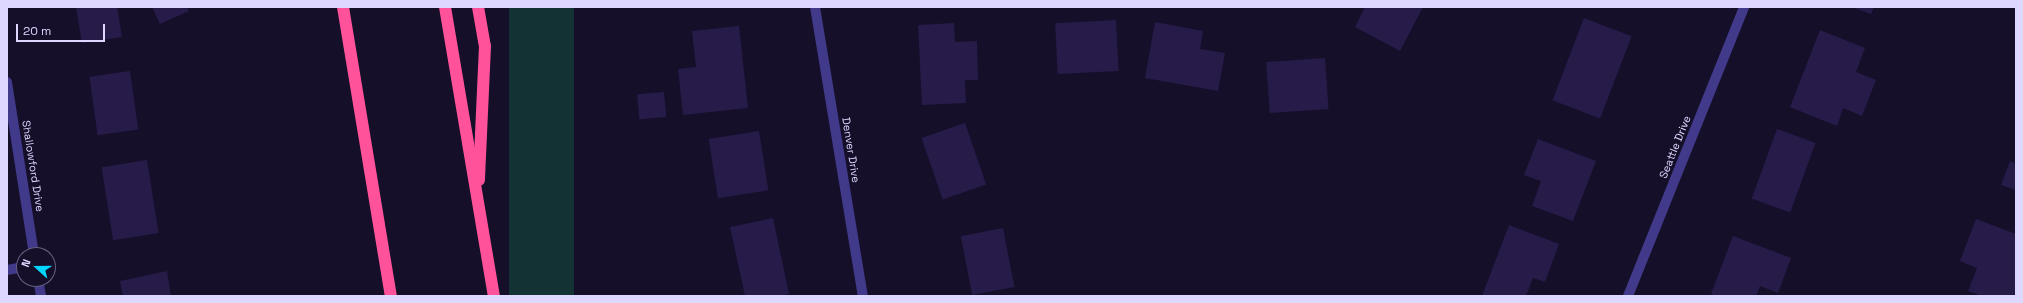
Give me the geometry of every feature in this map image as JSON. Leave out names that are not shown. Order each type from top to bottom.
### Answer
[{"type":"highway","points":[[343,7],[391,296]]},
{"type":"highway","points":[[445,7],[494,296]]},
{"type":"highway","points":[[478,7],[485,46],[478,205]]},
{"type":"street","name":"Denver Drive","points":[[816,7],[863,296]]},
{"type":"street","name":"Seattle Drive","points":[[1628,296],[1744,7]]},
{"type":"street","name":"Shallowford Drive","points":[[7,82],[33,247]]},
{"type":"green space","points":[[509,7],[574,7],[574,296],[509,296]]},
{"type":"building","points":[[76,7],[117,7],[122,37],[82,43]]},
{"type":"building","points":[[152,7],[187,7],[189,11],[160,24]]},
{"type":"building","points":[[1365,7],[1423,7],[1400,51],[1355,27]]},
{"type":"building","points":[[1852,7],[1874,7],[1871,14]]},
{"type":"building","points":[[1584,18],[1632,36],[1600,118],[1552,100]]},
{"type":"building","points":[[1116,20],[1119,71],[1058,74],[1055,23]]},
{"type":"building","points":[[1155,22],[1203,31],[1200,49],[1225,53],[1218,91],[1145,78]]},
{"type":"building","points":[[954,23],[955,42],[977,41],[978,80],[965,80],[966,103],[922,105],[918,25]]},
{"type":"building","points":[[739,26],[748,108],[683,115],[678,69],[696,67],[692,31]]},
{"type":"building","points":[[1820,30],[1865,48],[1856,72],[1876,80],[1862,116],[1843,108],[1837,126],[1790,107]]},
{"type":"building","points":[[1325,58],[1329,109],[1270,113],[1266,62]]},
{"type":"building","points":[[130,71],[138,129],[98,135],[89,77]]},
{"type":"building","points":[[664,92],[666,117],[639,119],[637,94]]},
{"type":"building","points":[[965,123],[986,184],[943,199],[922,138]]},
{"type":"building","points":[[1777,129],[1816,143],[1790,213],[1752,199]]},
{"type":"building","points":[[759,131],[768,190],[718,198],[709,139]]},
{"type":"building","points":[[1538,139],[1596,161],[1573,221],[1532,206],[1541,181],[1524,175]]},
{"type":"building","points":[[147,160],[159,233],[113,240],[102,167]]},
{"type":"building","points":[[2010,161],[2016,164],[2016,190],[2001,185]]},
{"type":"building","points":[[773,218],[789,294],[780,296],[745,296],[730,227]]},
{"type":"building","points":[[1976,219],[2016,234],[2016,290],[2014,296],[1982,296],[1968,291],[1977,268],[1960,261]]},
{"type":"building","points":[[1509,225],[1559,244],[1545,282],[1533,278],[1526,296],[1482,296]]},
{"type":"building","points":[[1003,228],[1014,287],[972,295],[961,236]]},
{"type":"building","points":[[1733,236],[1791,258],[1778,293],[1760,286],[1756,296],[1716,296],[1711,294]]},
{"type":"building","points":[[167,271],[171,296],[123,296],[120,281]]}]
